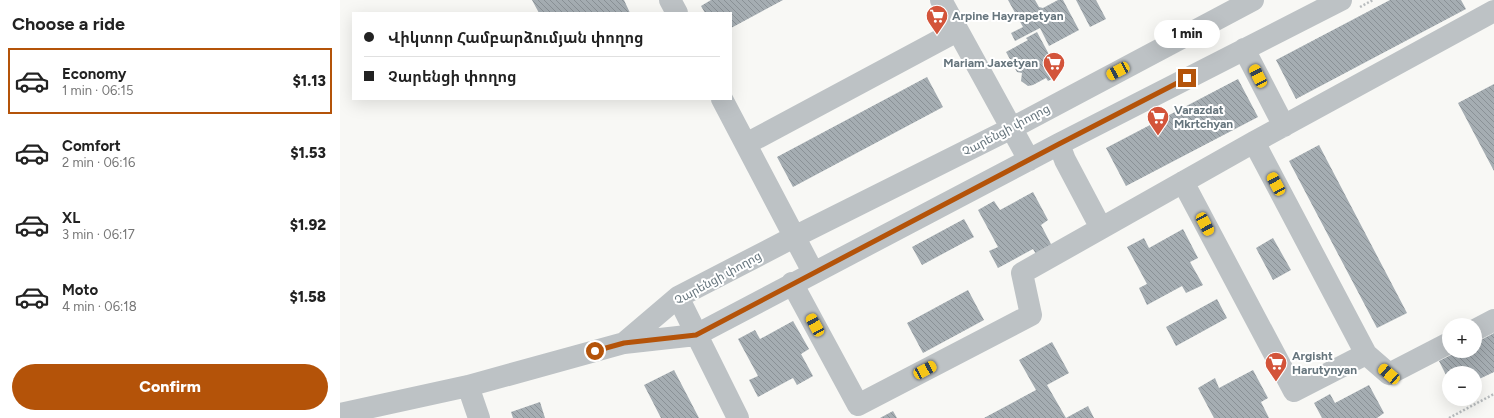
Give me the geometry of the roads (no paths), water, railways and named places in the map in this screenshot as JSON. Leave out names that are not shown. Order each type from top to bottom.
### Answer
[{"type":"street","points":[[670,0],[676,12]]},
{"type":"street","points":[[942,0],[957,31],[1029,160]]},
{"type":"street","name":"Չարենցի փողոց","points":[[624,343],[678,297],[1012,128],[1253,0]]},
{"type":"street","points":[[340,414],[468,386],[624,343],[696,335],[792,283],[1059,144],[1341,0]]},
{"type":"street","points":[[792,283],[858,406],[1030,314],[1022,273],[1284,126],[1488,8]]},
{"type":"street","points":[[746,144],[957,31]]},
{"type":"street","points":[[1244,49],[1284,126]]},
{"type":"street","points":[[723,100],[813,272]]},
{"type":"street","points":[[1254,142],[1366,354],[1389,374],[1442,347]]},
{"type":"street","points":[[1059,144],[1065,160],[1101,228]]},
{"type":"street","points":[[1183,182],[1294,391],[1366,354]]},
{"type":"street","points":[[678,297],[738,418]]},
{"type":"street","points":[[1482,326],[1494,320]]},
{"type":"street","points":[[468,386],[479,418]]},
{"type":"place","name":"Arpine Hayrapetyan","points":[[937,36]]},
{"type":"place","name":"Mariam Jaxetyan","points":[[1054,82]]},
{"type":"place","name":"Varazdat Mkrtchyan","points":[[1158,136]]},
{"type":"place","name":"Argisht Harutynyan","points":[[1276,382]]}]
